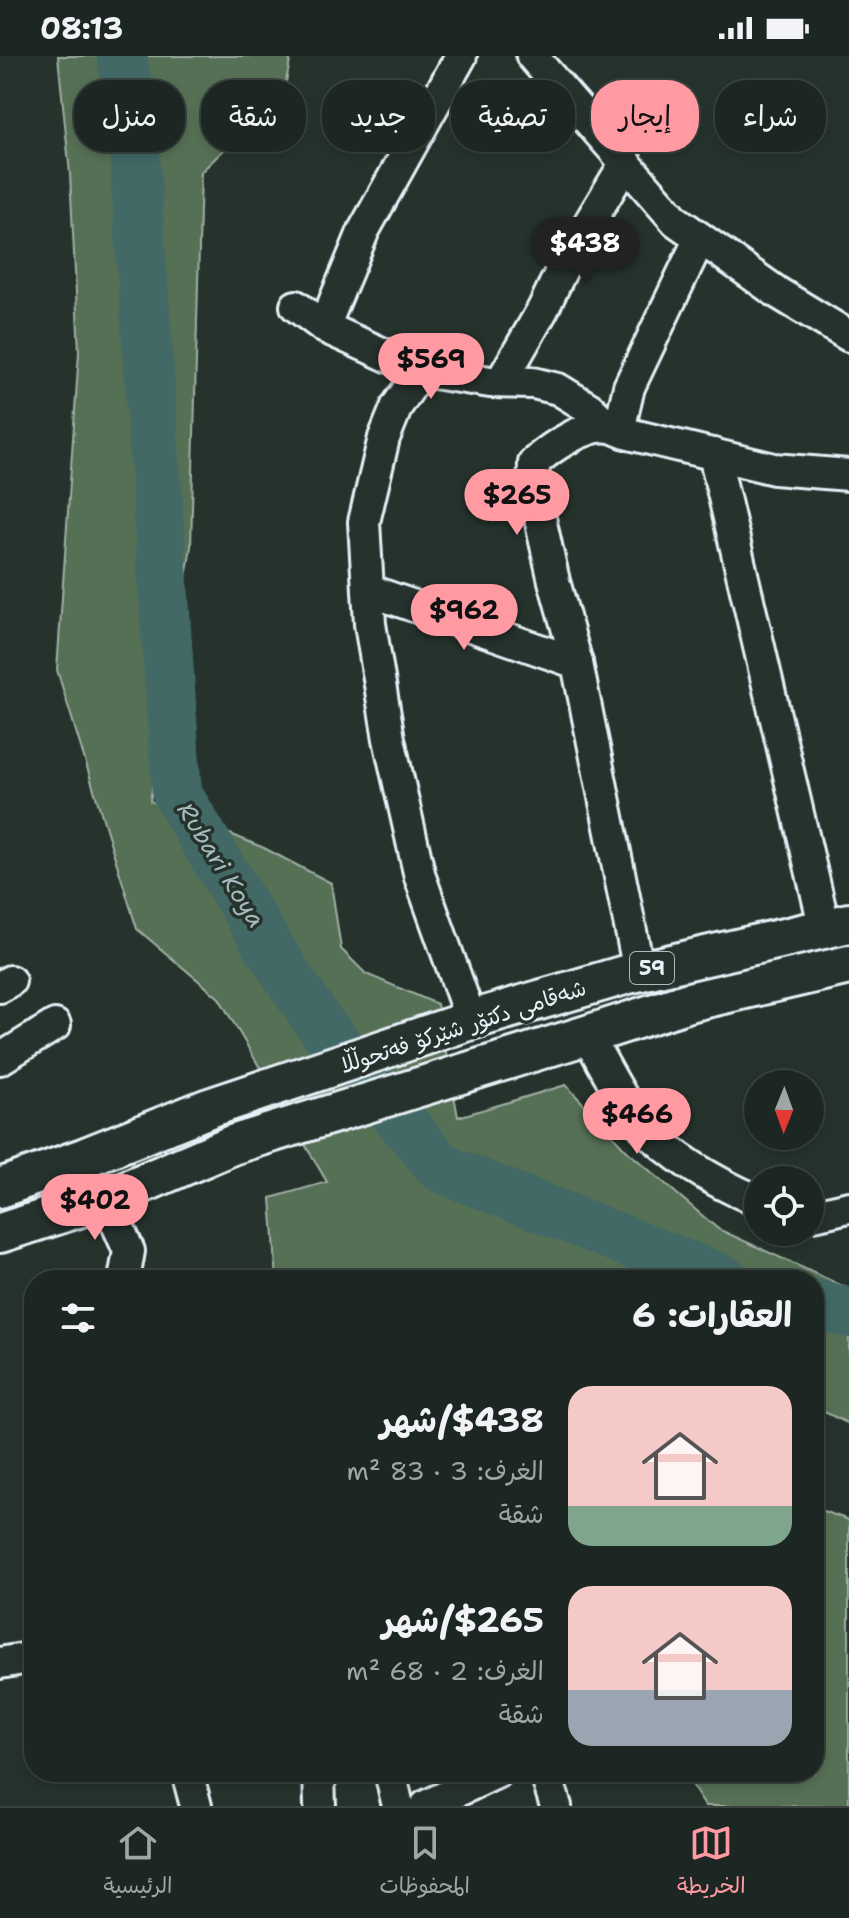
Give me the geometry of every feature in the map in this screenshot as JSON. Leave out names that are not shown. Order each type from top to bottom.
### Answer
[{"type":"main road","name":"شەقامی دکتۆر شێرکۆ فەتحوڵڵا","points":[[0,1188],[209,1108],[464,1023],[639,971],[837,926]]},
{"type":"main road","points":[[680,961],[689,1002]]},
{"type":"main road","name":"شەقامی دکتۆر شێرکۆ فەتحوڵڵا","points":[[106,1199],[232,1145],[689,1002],[849,965]]},
{"type":"main road","name":"59","points":[[0,1233],[106,1199]]},
{"type":"street","points":[[324,327],[364,230],[461,56]]},
{"type":"street","points":[[532,56],[676,221],[778,293],[849,336]]},
{"type":"street","points":[[501,382],[564,265],[626,162]]},
{"type":"street","points":[[613,428],[629,387],[700,238]]},
{"type":"street","points":[[296,306],[324,327],[421,371],[447,377],[533,383],[558,389],[589,408],[613,428]]},
{"type":"street","points":[[421,371],[397,406],[384,438],[364,522],[370,624],[389,739],[420,877],[464,1023]]},
{"type":"street","points":[[639,971],[577,663],[554,581],[533,487],[534,463],[545,451],[587,430],[613,428],[774,469],[849,475]]},
{"type":"street","points":[[714,454],[837,926]]},
{"type":"street","points":[[368,590],[577,663]]},
{"type":"street","points":[[0,1059],[55,1025]]},
{"type":"street","points":[[587,1035],[643,1125],[681,1159],[721,1185],[744,1195]]},
{"type":"street","points":[[106,1199],[129,1251],[126,1270]]},
{"type":"street","points":[[824,1212],[849,1207]]},
{"type":"street","points":[[0,1663],[24,1659]]},
{"type":"street","points":[[190,1782],[196,1806]]},
{"type":"street","points":[[319,1782],[320,1806]]},
{"type":"street","points":[[392,1782],[398,1806]]},
{"type":"street","points":[[426,1806],[477,1782]]},
{"type":"street","points":[[548,1782],[556,1806]]},
{"type":"green space","points":[[58,56],[291,56],[286,80],[201,80],[201,152],[222,152],[201,172],[191,547],[150,801],[264,848],[331,883],[341,949],[366,974],[437,1004],[458,1117],[566,1085],[627,1151],[718,1229],[744,1241],[744,1246],[755,1246],[808,1270],[276,1270],[271,1198],[327,1182],[219,998],[137,929],[57,670],[79,352],[70,174]]},
{"type":"green space","points":[[849,940],[849,949],[722,978],[720,969]]},
{"type":"green space","points":[[824,1278],[849,1289],[849,1424],[824,1412]]},
{"type":"green space","points":[[824,1511],[849,1520],[849,1806],[705,1806],[689,1782],[824,1782]]},
{"type":"waterway","name":"Rubari Koya","points":[[122,56],[132,118],[177,794],[266,943],[318,1022],[441,1168],[699,1270]]},
{"type":"waterway","name":"Rubari Koya","points":[[824,1307],[849,1313]]}]
